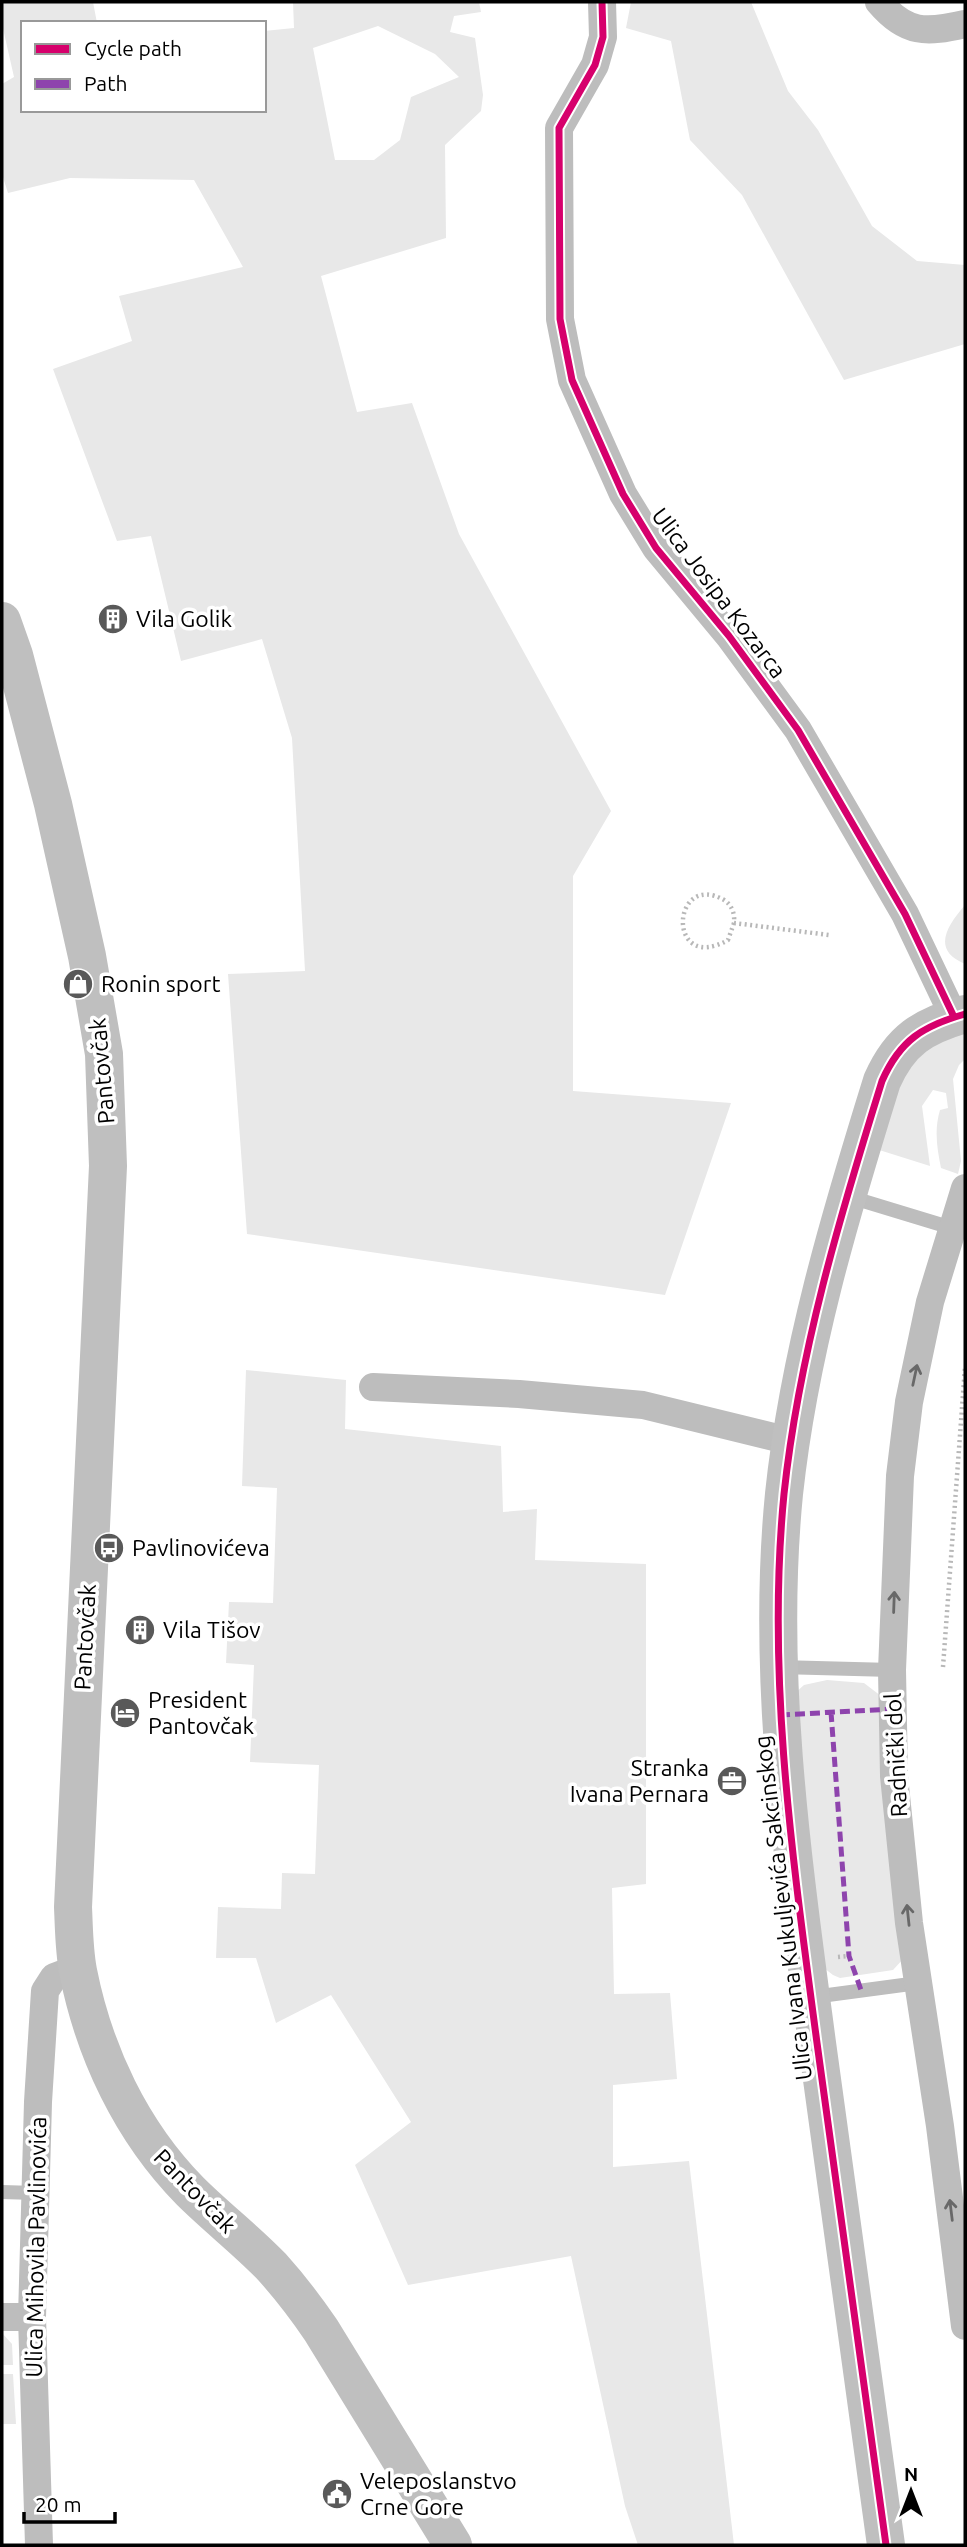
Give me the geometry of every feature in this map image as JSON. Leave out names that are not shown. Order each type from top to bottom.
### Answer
[{"type":"main road","name":"Pantovčak","points":[[2,621],[14,655],[53,804],[87,956],[104,1054],[108,1166],[75,1844],[73,1907],[78,1968],[95,2039],[123,2101],[151,2146],[189,2190],[271,2267],[299,2299],[321,2330],[453,2545]]},
{"type":"main road","name":"Ulica Ivana Kukuljevića Sakcinskog","points":[[886,2545],[811,1997],[780,1715],[780,1556],[790,1441],[817,1311],[846,1196],[882,1081],[890,1063],[912,1036],[960,1015]]},
{"type":"street","name":"Ulica Josipa Kozarca","points":[[602,2],[603,37],[595,65],[559,128],[560,319],[572,380],[623,494],[656,548],[729,636],[797,730],[911,924],[960,1015]]},
{"type":"street","points":[[879,2],[893,19],[915,28],[943,29],[965,24]]},
{"type":"street","name":"Radnički dol","points":[[965,1188],[930,1302],[909,1402],[900,1476],[892,1670],[894,1776],[909,1923],[940,2126],[965,2326]]},
{"type":"street","points":[[373,1387],[519,1394],[643,1405],[790,1441]]},
{"type":"street","name":"Ulica Mihovila Pavlinovića","points":[[38,2545],[32,2316],[38,2102],[45,1991],[54,1977],[78,1968]]},
{"type":"street","points":[[2,2318],[32,2316]]},
{"type":"lane","points":[[846,1196],[952,1228]]},
{"type":"lane","points":[[778,1667],[892,1670]]},
{"type":"lane","points":[[811,1997],[918,1983]]},
{"type":"lane","points":[[2,2192],[35,2193]]},
{"type":"path","points":[[710,895],[725,900],[730,905],[735,916],[734,923],[727,940],[715,946],[702,947],[689,941],[684,934],[683,911],[692,900],[710,895]]},
{"type":"path","points":[[734,923],[829,935]]},
{"type":"path","points":[[943,1667],[965,1367]]},
{"type":"shaded area","points":[[2,2],[93,2],[97,21],[21,21],[21,112],[266,112],[266,31],[294,28],[293,2],[479,2],[481,12],[454,16],[450,32],[475,38],[483,95],[481,111],[445,145],[446,238],[321,276],[357,412],[412,403],[459,534],[611,811],[573,876],[573,1091],[731,1103],[665,1295],[247,1234],[228,974],[305,971],[292,738],[262,639],[181,661],[151,536],[117,541],[53,369],[132,341],[119,296],[243,267],[194,180],[70,178],[8,193],[2,174],[2,84],[14,77],[2,24]],"holes":[[[378,26],[435,54],[459,77],[411,97],[400,140],[374,160],[335,160],[313,48]]]},
{"type":"shaded area","points":[[631,2],[751,2],[788,91],[818,130],[872,226],[917,261],[965,265],[965,344],[844,380],[742,195],[690,140],[671,41],[626,28]]},
{"type":"shaded area","points":[[965,905],[965,964],[954,958],[945,945],[948,929]]},
{"type":"shaded area","points":[[965,1033],[965,1059],[953,1079],[961,1161],[958,1174],[941,1168],[938,1153],[937,1125],[940,1110],[948,1108],[946,1093],[933,1090],[922,1106],[930,1166],[876,1149],[904,1072],[933,1044]]},
{"type":"shaded area","points":[[246,1370],[346,1380],[345,1429],[501,1446],[503,1512],[537,1509],[535,1560],[646,1564],[646,1884],[612,1888],[614,1994],[670,1993],[677,2079],[613,2085],[613,2167],[689,2161],[734,2545],[638,2545],[625,2506],[571,2256],[408,2285],[355,2165],[411,2122],[331,1995],[276,2023],[256,1958],[216,1958],[218,1907],[281,1909],[282,1873],[315,1874],[319,1765],[250,1762],[254,1665],[226,1663],[229,1602],[273,1603],[277,1488],[242,1486]]},
{"type":"shaded area","points":[[827,1680],[864,1683],[881,1696],[904,1958],[893,1970],[840,1978],[824,1968],[794,1694],[804,1685]]},
{"type":"shaded area","points":[[2,2333],[12,2344],[13,2365],[2,2365]]},
{"type":"shaded area","points":[[2,2374],[13,2374],[16,2424],[2,2424]]},
{"type":"marked path","points":[[780,1715],[893,1709]]},
{"type":"marked path","points":[[831,1712],[849,1956],[861,1990]]},
{"type":"cycle path","points":[[602,2],[603,37],[595,65],[559,128],[560,319],[572,380],[623,494],[656,548],[729,636],[798,730],[905,914],[954,1017]]},
{"type":"cycle path","points":[[886,2545],[791,1838],[780,1700],[779,1563],[791,1441],[811,1337],[836,1234],[882,1081],[897,1055],[914,1037],[937,1024],[965,1014]]},
{"type":"place","name":"Vila Golik","points":[[113,619]]},
{"type":"place","name":"Ronin sport","points":[[78,984]]},
{"type":"place","name":"Pavlinovićeva","points":[[109,1548]]},
{"type":"place","name":"Vila Tišov","points":[[140,1630]]},
{"type":"place","name":"President Pantovčak","points":[[125,1713]]},
{"type":"place","name":"Stranka Ivana Pernara","points":[[732,1781]]},
{"type":"place","name":"Veleposlanstvo Crne Gore","points":[[337,2494]]}]
